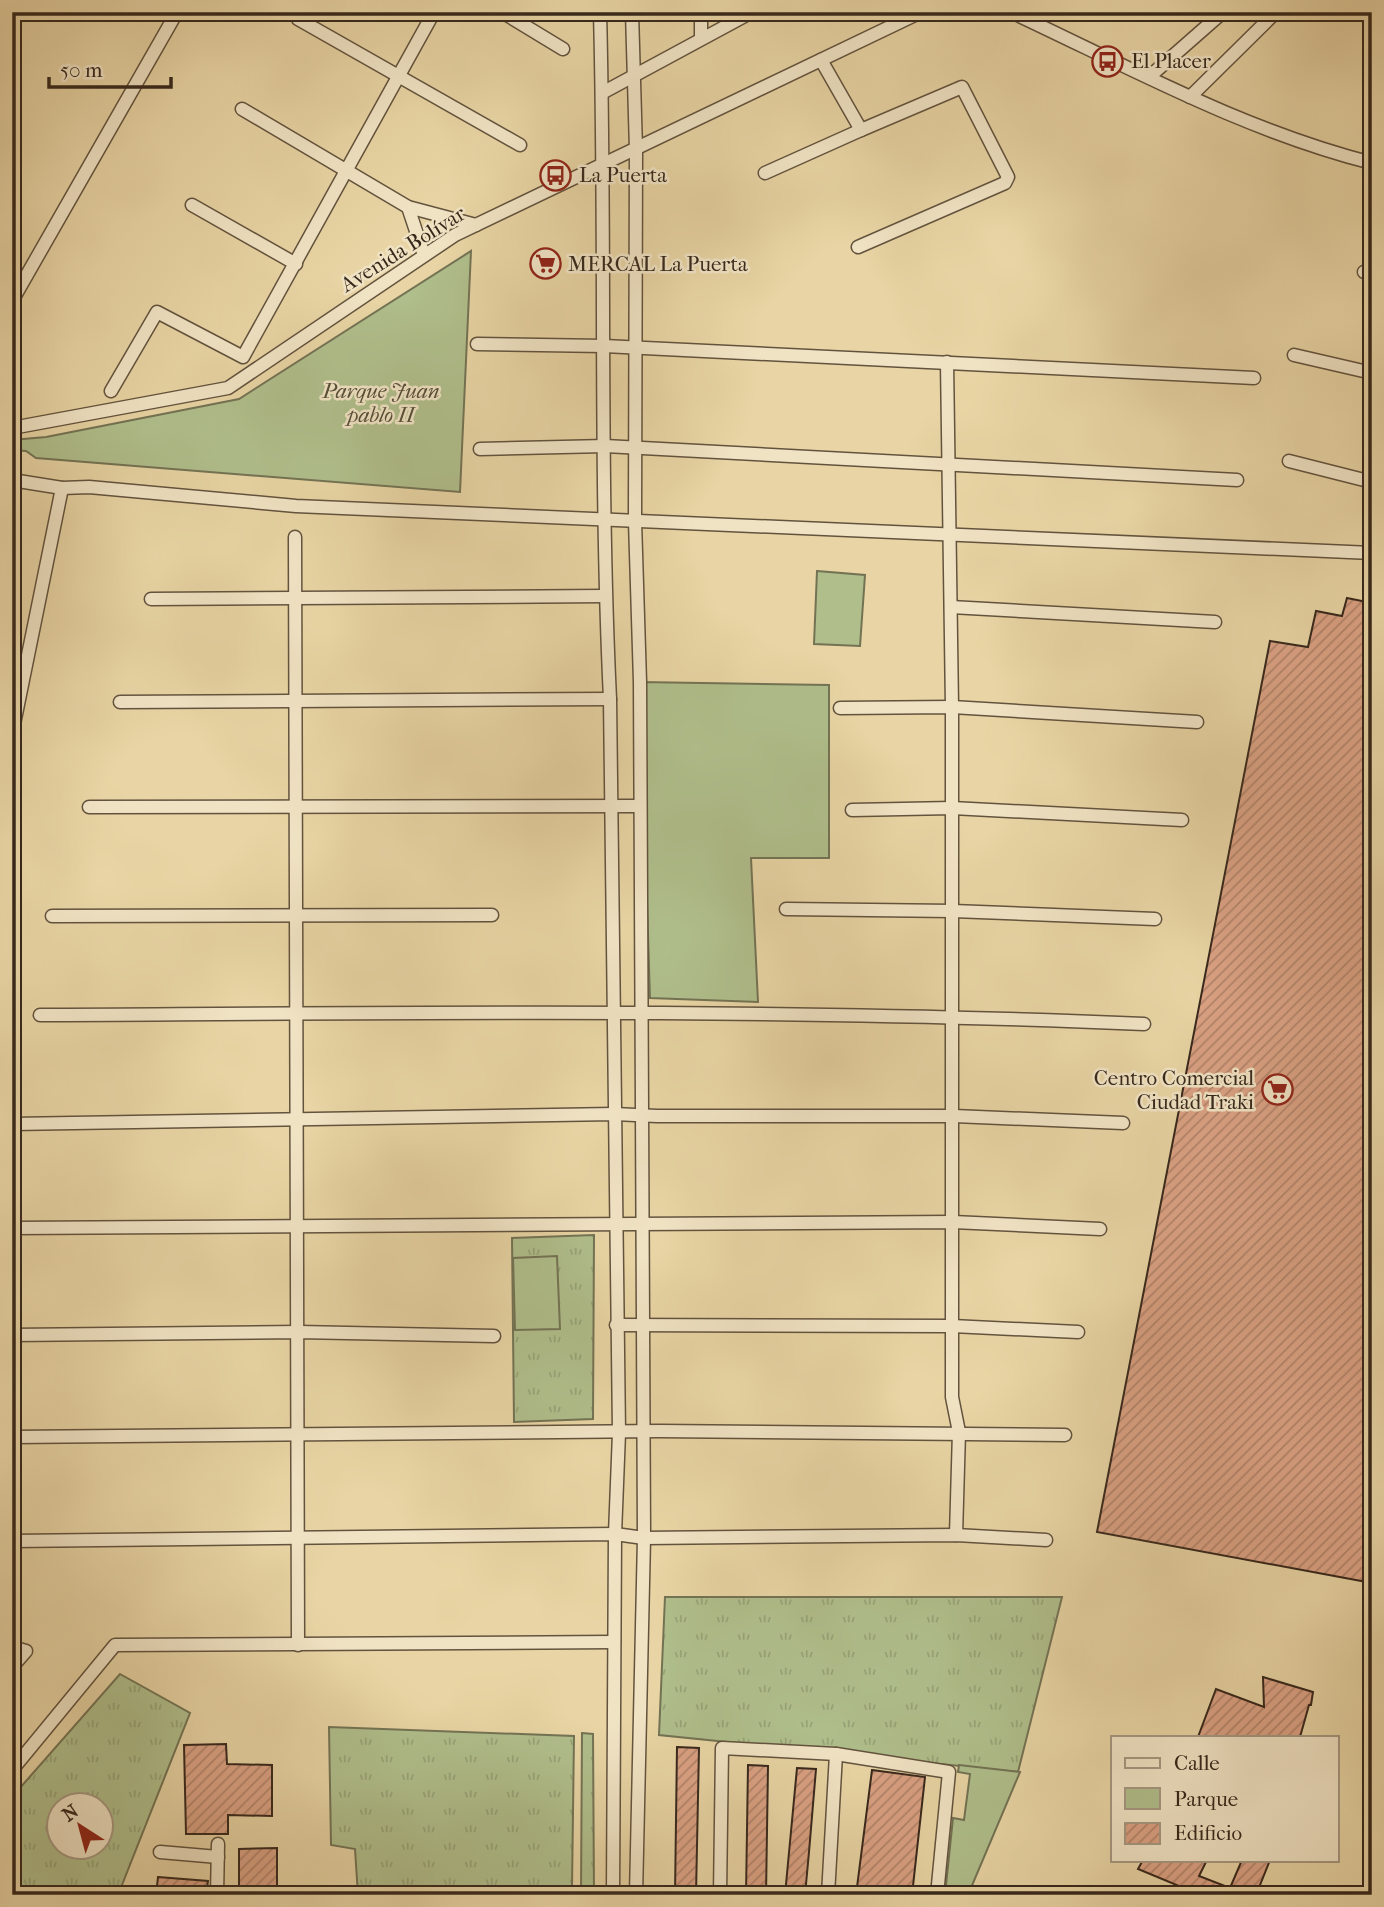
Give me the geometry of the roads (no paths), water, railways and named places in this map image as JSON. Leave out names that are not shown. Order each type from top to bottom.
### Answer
[{"type":"street","points":[[14,292],[177,12]]},
{"type":"street","points":[[111,391],[157,312],[243,357],[435,12]]},
{"type":"street","points":[[502,12],[564,49]]},
{"type":"street","points":[[600,12],[604,165],[605,596],[610,699],[619,1433],[615,1534],[613,1895]]},
{"type":"street","points":[[632,12],[636,150],[633,348],[640,682],[645,1538],[636,1895]]},
{"type":"street","points":[[701,12],[701,38]]},
{"type":"street","points":[[602,93],[752,12]]},
{"type":"street","name":"Avenida Bolívar","points":[[12,428],[228,388],[424,256],[477,225],[921,12]]},
{"type":"street","points":[[1011,12],[1190,97],[1310,147],[1372,163]]},
{"type":"street","points":[[1149,77],[1223,12]]},
{"type":"street","points":[[1190,97],[1276,12]]},
{"type":"street","points":[[298,19],[520,145]]},
{"type":"street","points":[[821,60],[861,130]]},
{"type":"street","points":[[765,173],[962,87],[1008,177],[1005,183],[858,247]]},
{"type":"street","points":[[242,109],[408,207],[477,225]]},
{"type":"street","points":[[192,205],[296,264]]},
{"type":"street","points":[[408,207],[424,256]]},
{"type":"street","points":[[477,344],[604,346],[1254,378]]},
{"type":"street","points":[[1294,355],[1372,373]]},
{"type":"street","points":[[947,362],[954,1116],[952,1397],[959,1432],[956,1535]]},
{"type":"street","points":[[480,449],[605,446],[1237,480]]},
{"type":"street","points":[[1289,461],[1372,482]]},
{"type":"street","points":[[12,480],[62,488],[89,487],[296,506],[1372,553]]},
{"type":"street","points":[[12,734],[62,488]]},
{"type":"street","points":[[295,537],[298,1645]]},
{"type":"street","points":[[151,599],[605,596]]},
{"type":"street","points":[[951,607],[1215,622]]},
{"type":"street","points":[[120,702],[610,699]]},
{"type":"street","points":[[840,708],[952,707],[1197,722]]},
{"type":"street","points":[[89,807],[640,806]]},
{"type":"street","points":[[852,810],[952,807],[1182,820]]},
{"type":"street","points":[[786,909],[953,911],[1155,919]]},
{"type":"street","points":[[52,916],[492,915]]},
{"type":"street","points":[[40,1015],[640,1012],[953,1016],[1144,1024]]},
{"type":"street","points":[[12,1124],[614,1114],[954,1116],[1123,1123]]},
{"type":"street","points":[[12,1227],[953,1222],[1100,1229]]},
{"type":"street","points":[[616,1325],[644,1328],[952,1326],[1078,1332]]},
{"type":"street","points":[[12,1335],[299,1332],[495,1336]]},
{"type":"street","points":[[12,1437],[643,1431],[1065,1435]]},
{"type":"street","points":[[12,1541],[615,1534],[645,1538],[956,1535],[1046,1540]]},
{"type":"street","points":[[12,1770],[115,1645],[614,1642]]},
{"type":"street","points":[[12,1647],[26,1651],[12,1667]]},
{"type":"street","points":[[720,1895],[722,1748],[836,1754],[949,1772],[937,1895]]},
{"type":"street","points":[[828,1895],[836,1754]]},
{"type":"street","points":[[160,1852],[218,1851],[217,1895]]},
{"type":"place","name":"El Placer","points":[[1108,61]]},
{"type":"place","name":"La Puerta","points":[[556,175]]},
{"type":"place","name":"MERCAL La Puerta","points":[[545,264]]},
{"type":"place","name":"Centro Comercial Ciudad Traki","points":[[1277,1090]]},
{"type":"park label","name":"Parque Juan pablo II","points":[[381,403]]}]
